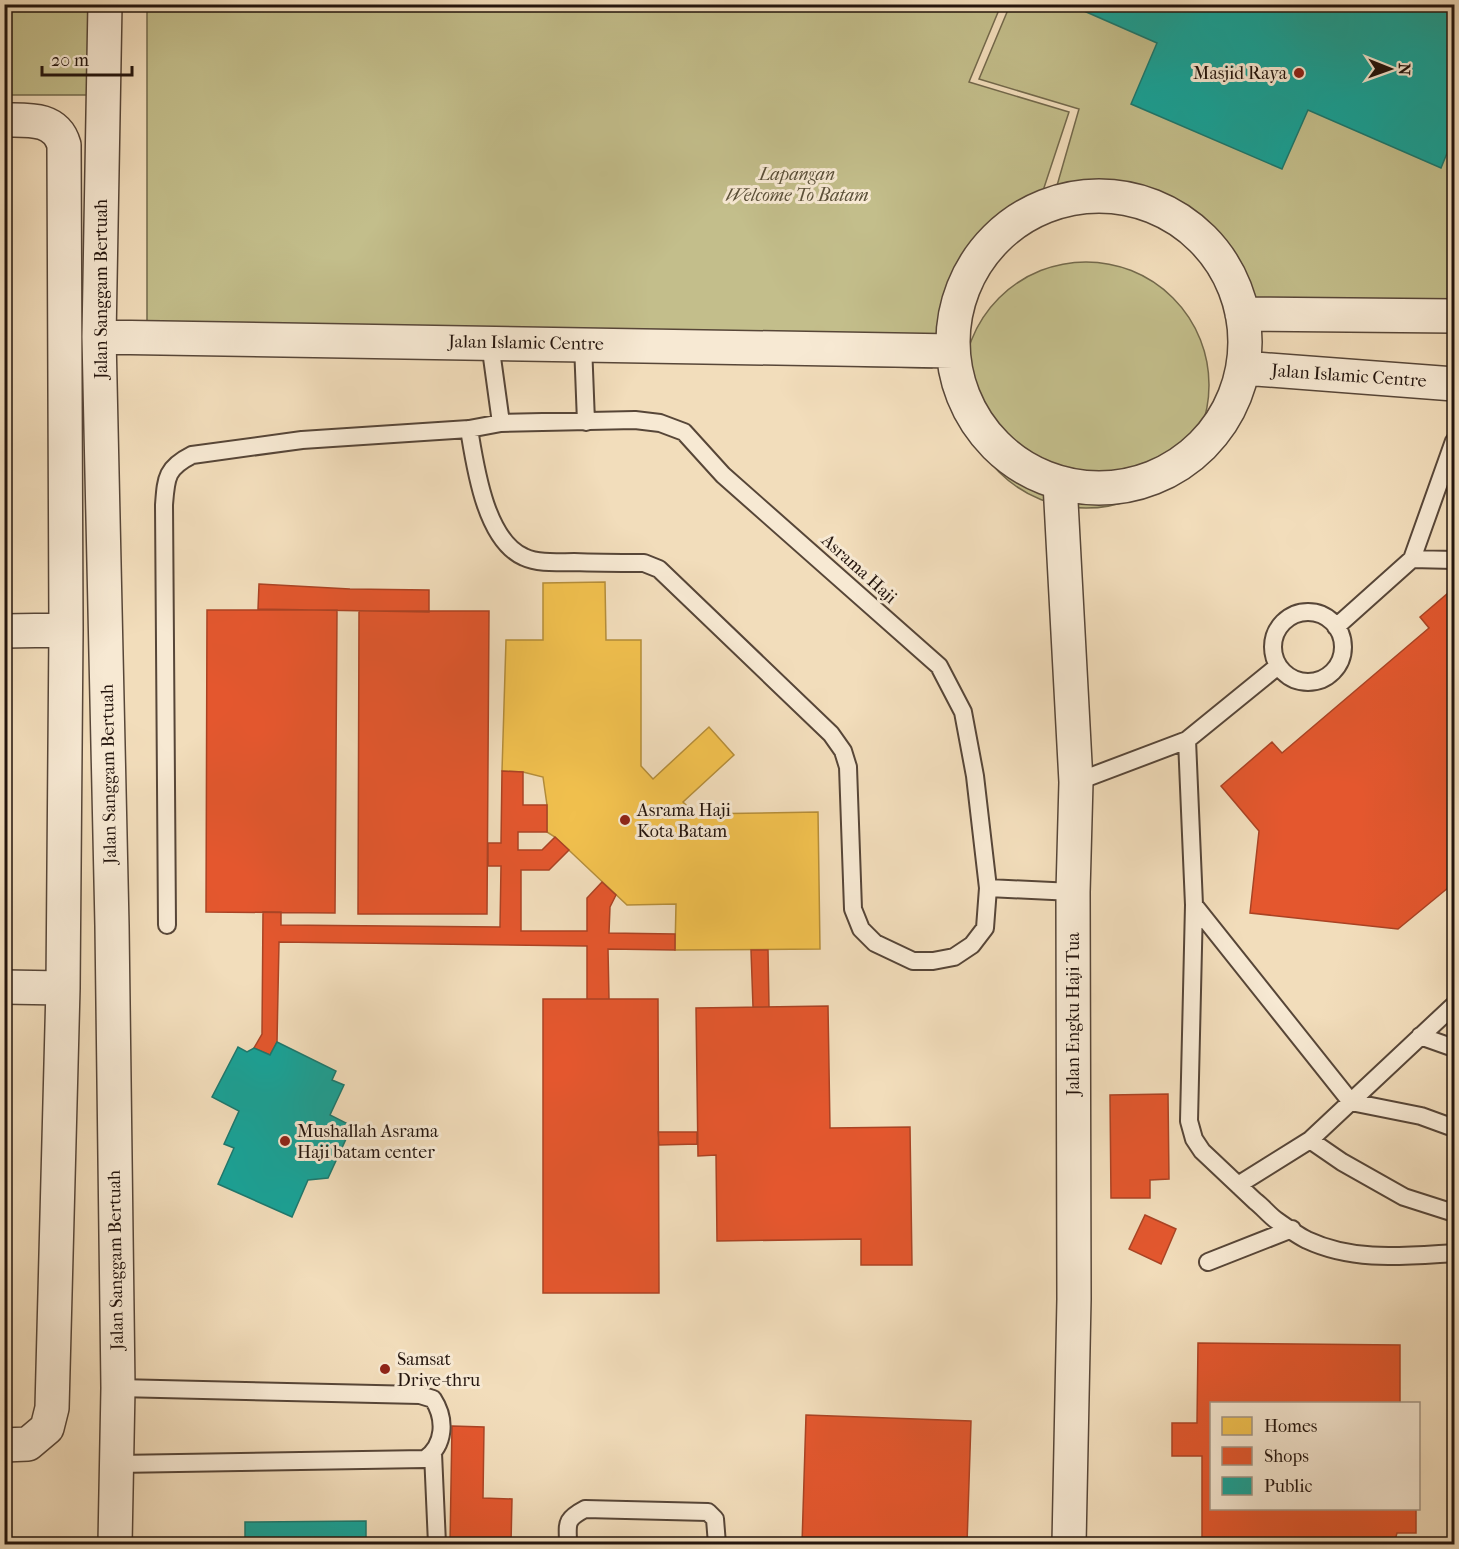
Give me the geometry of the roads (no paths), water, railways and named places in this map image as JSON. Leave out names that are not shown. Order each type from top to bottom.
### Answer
[{"type":"street","name":"Jalan Sanggam Bertuah","points":[[105,4],[99,337],[112,926],[118,1388],[115,1545]]},
{"type":"street","points":[[4,120],[37,120],[50,124],[62,136],[64,145],[66,630],[63,988],[52,1408],[47,1428],[28,1444],[4,1444]]},
{"type":"street","points":[[1109,194],[1159,208],[1200,236],[1229,274],[1242,314],[1245,341],[1243,368],[1230,408],[1207,442],[1174,468],[1137,484],[1096,489],[1053,482],[1014,462],[983,432],[962,393],[953,351],[957,306],[965,282],[981,254],[1002,231],[1046,205],[1077,196],[1109,194]]},
{"type":"street","points":[[1242,314],[1455,316]]},
{"type":"street","name":"Jalan Islamic Centre","points":[[99,337],[953,351]]},
{"type":"street","name":"Jalan Islamic Centre","points":[[1243,368],[1455,384]]},
{"type":"street","name":"Jalan Engku Haji Tua","points":[[1060,483],[1076,782],[1073,892],[1074,1299],[1069,1545]]},
{"type":"street","points":[[4,631],[66,630]]},
{"type":"street","points":[[4,987],[63,988]]},
{"type":"lane","points":[[490,344],[501,423]]},
{"type":"lane","points":[[583,344],[586,422]]},
{"type":"lane","name":"Asrama Haji","points":[[166,925],[164,505],[166,479],[178,462],[192,455],[302,440],[469,429],[501,423],[635,420],[660,423],[684,432],[723,475],[939,666],[963,712],[975,776],[988,888],[985,928],[972,945],[954,957],[933,961],[913,961],[875,943],[861,929],[853,909],[848,767],[843,751],[831,734],[659,569],[644,563],[541,562],[523,557],[507,544],[485,505],[478,482],[469,429]]},
{"type":"lane","points":[[1336,627],[1412,560],[1455,441]]},
{"type":"lane","points":[[1412,560],[1455,560]]},
{"type":"lane","points":[[1311,612],[1323,615],[1333,622],[1343,644],[1342,656],[1337,668],[1328,676],[1317,682],[1295,680],[1278,666],[1274,656],[1275,634],[1281,624],[1300,613],[1311,612]]},
{"type":"lane","points":[[1076,782],[1187,740],[1278,666]]},
{"type":"lane","points":[[1187,740],[1194,905],[1189,1120],[1194,1139],[1202,1151],[1255,1201],[1265,1207],[1275,1219],[1306,1239],[1357,1256],[1455,1253]]},
{"type":"lane","points":[[988,888],[1073,892]]},
{"type":"lane","points":[[1194,905],[1351,1102],[1421,1116],[1455,1128]]},
{"type":"lane","points":[[1238,1185],[1310,1140],[1455,1005]]},
{"type":"lane","points":[[1420,1036],[1455,1048]]},
{"type":"lane","points":[[1310,1140],[1342,1162],[1404,1197],[1455,1212]]},
{"type":"lane","points":[[1208,1262],[1292,1229]]},
{"type":"lane","points":[[118,1388],[420,1395],[434,1399],[443,1419],[434,1453],[437,1545]]},
{"type":"lane","points":[[117,1464],[425,1459],[434,1453]]},
{"type":"lane","points":[[568,1545],[567,1527],[572,1516],[585,1509],[708,1512],[715,1519],[717,1545]]},
{"type":"place","name":"Masjid Raya","points":[[1299,73]]},
{"type":"place","name":"Asrama Haji Kota Batam","points":[[625,820]]},
{"type":"place","name":"Mushallah Asrama Haji batam center","points":[[285,1141]]},
{"type":"place","name":"Samsat Drive-thru","points":[[385,1369]]},
{"type":"park label","name":"Lapangan Welcome To Batam","points":[[797,184]]}]
